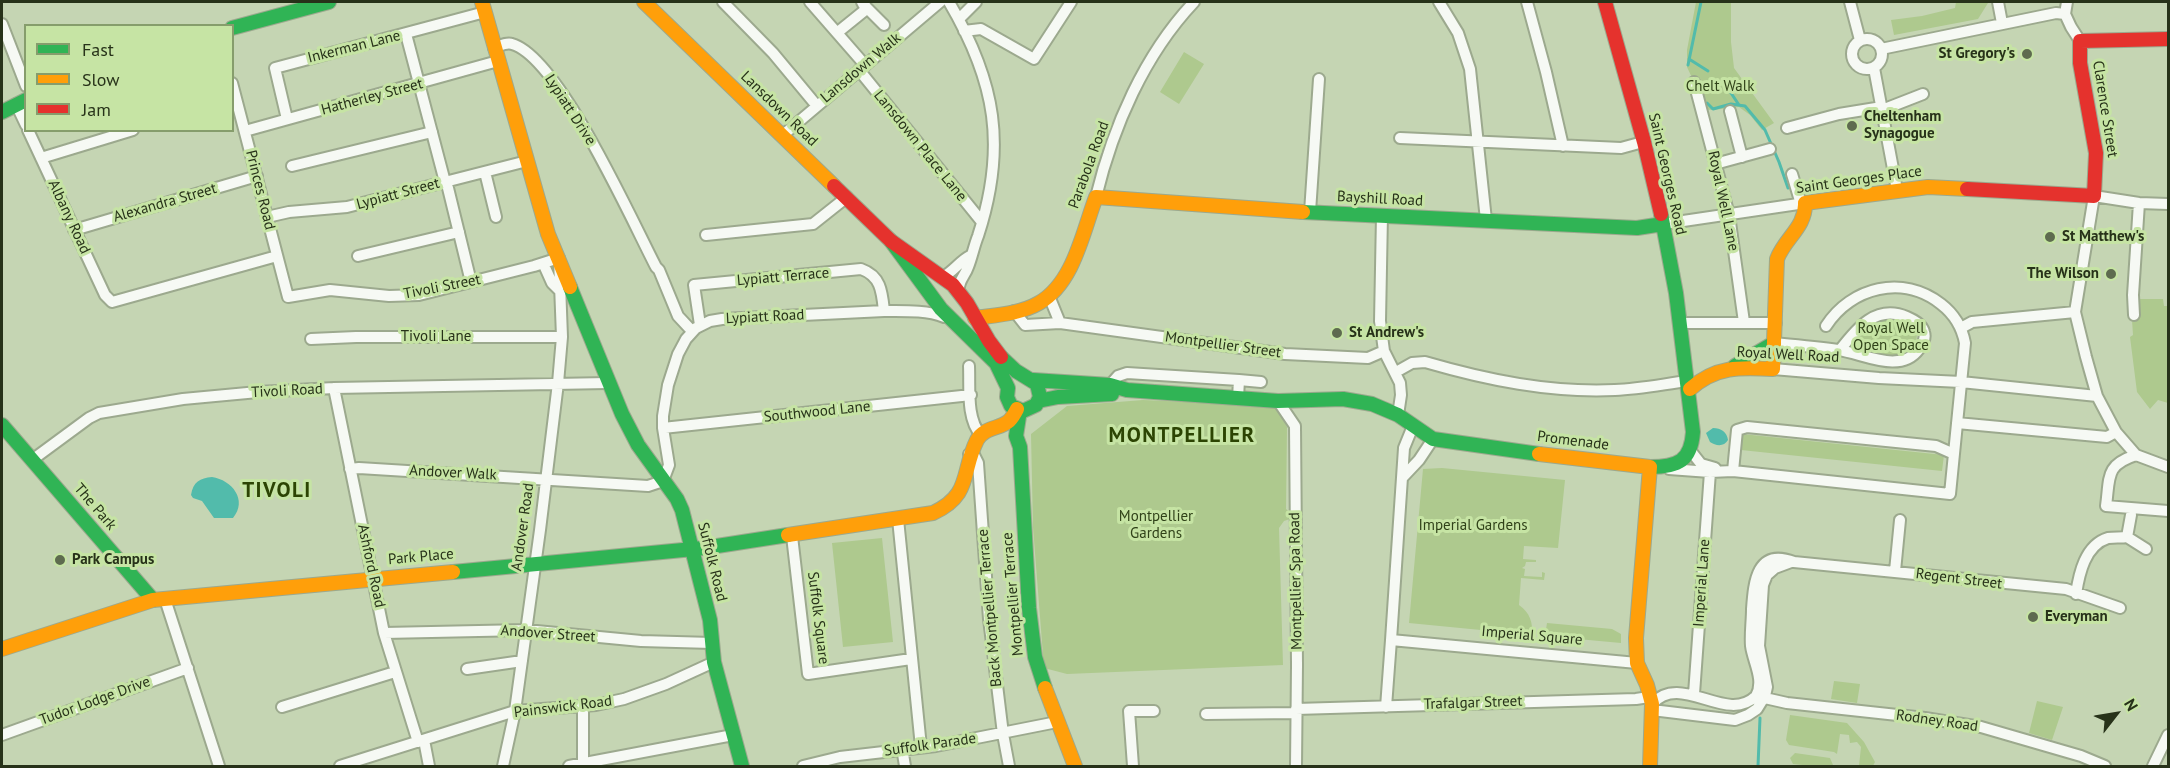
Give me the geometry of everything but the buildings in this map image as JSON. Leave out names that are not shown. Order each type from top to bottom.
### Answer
[{"type":"main road","points":[[234,27],[329,2]]},
{"type":"main road","name":"Lansdown Road","points":[[644,2],[891,241],[941,277],[968,307],[999,355],[1030,379]]},
{"type":"main road","name":"Saint Georges Road","points":[[1605,2],[1643,142],[1675,285],[1689,385],[1693,442],[1690,450]]},
{"type":"main road","name":"Andover Road","points":[[484,7],[547,229],[608,383]]},
{"type":"main road","points":[[2080,41],[2169,39]]},
{"type":"main road","name":"Clarence Street","points":[[2080,41],[2080,63],[2096,153],[2094,196]]},
{"type":"main road","points":[[2,112],[21,102]]},
{"type":"main road","name":"Saint Georges Place","points":[[1803,204],[1897,189],[1928,187],[2094,196]]},
{"type":"main road","name":"Bayshill Road","points":[[1096,197],[1310,212],[1637,228],[1663,224]]},
{"type":"main road","name":"Parabola Road","points":[[954,321],[968,307],[999,314],[1038,303],[1049,296],[1066,274],[1096,197]]},
{"type":"main road","points":[[1773,369],[1777,259],[1780,250],[1802,223],[1806,212],[1803,204]]},
{"type":"main road","name":"Lansdown Road","points":[[891,241],[940,309],[996,363],[1008,388]]},
{"type":"main road","points":[[928,293],[929,283],[941,277]]},
{"type":"main road","points":[[987,339],[987,328],[999,314]]},
{"type":"main road","points":[[1735,366],[1774,343]]},
{"type":"main road","name":"Royal Well Road","points":[[1684,356],[1704,369],[1720,370]]},
{"type":"main road","name":"Royal Well Road","points":[[1689,385],[1720,370],[1735,366],[1773,369]]},
{"type":"main road","points":[[1023,407],[1007,397],[1008,388],[1015,379],[1110,385],[1127,390]]},
{"type":"main road","points":[[977,431],[1003,425],[1012,419],[1040,390],[1030,379]]},
{"type":"main road","name":"Suffolk Road","points":[[608,383],[638,445],[679,504],[693,549],[710,620],[714,662],[742,766]]},
{"type":"main road","points":[[977,431],[998,421],[1006,414],[1058,397],[1112,394],[1127,390]]},
{"type":"main road","name":"Promenade","points":[[1127,390],[1278,401],[1343,399],[1372,405],[1398,415],[1433,439],[1650,467]]},
{"type":"main road","name":"Montpellier Terrace","points":[[1023,407],[1018,441],[1032,638],[1038,668],[1075,766]]},
{"type":"main road","name":"The Park","points":[[2,425],[159,599]]},
{"type":"main road","points":[[1003,425],[1009,427],[1018,441]]},
{"type":"main road","points":[[693,549],[792,536],[933,513],[948,506],[960,493],[977,431]]},
{"type":"main road","points":[[1650,766],[1652,698],[1637,663],[1636,638],[1650,467],[1667,467],[1678,463],[1690,450]]},
{"type":"main road","name":"Park Place","points":[[159,599],[693,549]]},
{"type":"main road","points":[[2,649],[159,599]]},
{"type":"street","points":[[723,2],[772,53],[817,106]]},
{"type":"street","name":"Lansdown Place Lane","points":[[810,2],[838,32],[862,68],[982,222]]},
{"type":"street","name":"Lansdown Walk","points":[[783,135],[940,2]]},
{"type":"street","points":[[949,2],[959,19],[988,94],[994,129],[993,176],[982,222],[970,255],[969,267],[958,285],[968,307]]},
{"type":"street","points":[[959,19],[976,2]]},
{"type":"street","points":[[964,31],[981,29],[1034,59],[1071,2]]},
{"type":"street","name":"Parabola Road","points":[[1096,197],[1105,163],[1134,90],[1155,51],[1194,2]]},
{"type":"street","points":[[1439,2],[1458,33],[1467,59],[1486,220]]},
{"type":"street","points":[[1527,2],[1563,146]]},
{"type":"street","points":[[1850,2],[1860,40]]},
{"type":"street","points":[[1998,2],[2002,23]]},
{"type":"street","points":[[2067,2],[2065,14],[2080,41]]},
{"type":"street","points":[[838,32],[864,11],[863,3]]},
{"type":"street","points":[[863,3],[884,25]]},
{"type":"street","name":"Inkerman Lane","points":[[287,119],[275,68],[406,34],[484,7]]},
{"type":"street","points":[[1881,49],[2002,23],[2056,13],[2065,14]]},
{"type":"street","points":[[2,24],[24,81]]},
{"type":"street","points":[[406,34],[471,282]]},
{"type":"street","points":[[1870,39],[1876,42],[1881,49],[1881,60],[1874,68],[1860,68],[1853,60],[1852,49],[1860,40],[1870,39]]},
{"type":"street","name":"Lypiatt Drive","points":[[496,54],[508,43],[514,45],[534,59],[546,72],[575,113],[624,202],[656,267],[660,270],[678,316],[696,328]]},
{"type":"street","name":"Hatherley Street","points":[[245,131],[419,84],[496,54]]},
{"type":"street","points":[[1874,68],[1897,189]]},
{"type":"street","points":[[1310,212],[1319,79]]},
{"type":"street","name":"Royal Well Lane","points":[[1694,82],[1729,215],[1744,322]]},
{"type":"street","points":[[1787,128],[1839,114],[1882,109],[1923,94]]},
{"type":"street","name":"Princes Road","points":[[235,102],[245,131],[288,297]]},
{"type":"street","points":[[1731,111],[1742,157]]},
{"type":"street","name":"Albany Road","points":[[29,132],[105,295],[112,302],[277,256]]},
{"type":"street","points":[[41,158],[126,132]]},
{"type":"street","points":[[292,166],[432,132]]},
{"type":"street","points":[[1400,138],[1621,147],[1643,142]]},
{"type":"street","points":[[1715,164],[1770,149]]},
{"type":"street","name":"Lypiatt Street","points":[[267,217],[289,212],[347,207],[527,161]]},
{"type":"street","points":[[485,172],[496,217]]},
{"type":"street","points":[[1792,174],[1803,204]]},
{"type":"street","name":"Alexandra Street","points":[[74,230],[256,176]]},
{"type":"street","name":"Saint Georges Place","points":[[2094,196],[2139,203],[2169,204]]},
{"type":"street","name":"Clarence Street","points":[[2094,196],[2075,312],[2097,396],[2116,432],[2136,455],[2169,467]]},
{"type":"street","points":[[706,235],[813,224],[847,197]]},
{"type":"street","points":[[2134,315],[2133,296],[2139,203]]},
{"type":"street","name":"Saint Georges Place","points":[[1663,224],[1803,204]]},
{"type":"street","points":[[1382,215],[1380,321],[1384,351],[1396,372],[1401,395],[1398,415]]},
{"type":"street","points":[[358,256],[459,232]]},
{"type":"street","points":[[941,277],[955,270],[970,255]]},
{"type":"street","name":"Tivoli Street","points":[[288,297],[330,290],[389,296],[419,295],[559,258]]},
{"type":"street","name":"Andover Road","points":[[503,766],[515,711],[558,383],[561,337],[559,258]]},
{"type":"street","points":[[543,263],[552,282],[560,290]]},
{"type":"street","name":"Lypiatt Terrace","points":[[696,328],[694,285],[861,269],[872,274],[879,282],[884,311]]},
{"type":"street","points":[[1733,471],[1737,430],[1747,427],[1936,446],[1954,454],[1965,343],[1961,328],[1946,308],[1931,297],[1914,290],[1896,287],[1877,289],[1859,295],[1844,305],[1826,327]]},
{"type":"street","points":[[927,311],[928,293]]},
{"type":"street","points":[[1049,296],[1060,323]]},
{"type":"street","name":"Lypiatt Road","points":[[696,328],[710,321],[722,319],[884,311],[927,311],[954,321]]},
{"type":"street","name":"Montpellier Street","points":[[1014,311],[1025,325],[1060,323],[1285,354],[1368,358],[1384,351]]},
{"type":"street","points":[[1961,328],[1972,322],[2075,312]]},
{"type":"street","points":[[1774,343],[1840,350],[1877,360],[1899,361],[1911,357],[1918,351],[1923,343],[1924,334],[1919,324],[1909,317],[1881,314],[1863,323],[1840,350]]},
{"type":"street","points":[[1680,323],[1776,323]]},
{"type":"street","points":[[663,481],[669,465],[663,428],[665,403],[673,367],[683,343],[696,328]]},
{"type":"street","name":"Tivoli Lane","points":[[311,339],[561,337]]},
{"type":"street","points":[[1396,372],[1412,363],[1425,362],[1513,385],[1581,390],[1689,385]]},
{"type":"street","points":[[969,366],[970,395],[977,431]]},
{"type":"street","name":"Royal Well Road","points":[[1773,369],[1961,382],[2097,396]]},
{"type":"street","points":[[1110,385],[1118,376],[1127,373],[1262,382]]},
{"type":"street","points":[[1238,398],[1239,380]]},
{"type":"street","name":"Tivoli Road","points":[[32,460],[89,418],[113,410],[195,398],[334,388],[608,383]]},
{"type":"street","name":"Ashford Road","points":[[334,388],[384,633],[395,672],[429,766]]},
{"type":"street","name":"Southwood Lane","points":[[663,428],[970,395]]},
{"type":"street","name":"Montpellier Spa Road","points":[[1278,401],[1295,426],[1296,766]]},
{"type":"street","points":[[1957,423],[2107,437],[2116,432]]},
{"type":"street","points":[[1386,707],[1404,448],[1413,426]]},
{"type":"street","points":[[1402,478],[1419,460],[1433,439]]},
{"type":"street","points":[[1690,450],[1701,464],[1715,471]]},
{"type":"street","name":"Promenade","points":[[1650,467],[1733,471],[1950,494],[1954,454]]},
{"type":"street","points":[[2136,455],[2119,460],[2112,470],[2106,506],[2169,511]]},
{"type":"street","name":"Back Montpellier Terrace","points":[[971,458],[978,463],[989,619],[1009,766]]},
{"type":"street","name":"Andover Walk","points":[[350,469],[546,478],[648,486],[663,481]]},
{"type":"street","name":"Imperial Lane","points":[[1694,694],[1715,471]]},
{"type":"street","points":[[2127,537],[2131,515]]},
{"type":"street","points":[[898,519],[921,747]]},
{"type":"street","points":[[1895,571],[1900,520]]},
{"type":"street","name":"Suffolk Square","points":[[792,536],[808,674],[911,659]]},
{"type":"street","points":[[2076,594],[2080,570],[2091,552],[2106,539],[2127,537],[2146,549]]},
{"type":"street","name":"Regent Street","points":[[1761,696],[1751,644],[1755,581],[1760,570],[1768,561],[1783,558],[1794,562],[2010,585],[2019,583],[2066,590],[2120,608]]},
{"type":"street","points":[[159,599],[188,668],[219,766]]},
{"type":"street","name":"Andover Street","points":[[384,633],[526,630],[641,641],[712,643]]},
{"type":"street","name":"Imperial Square","points":[[1391,640],[1637,663]]},
{"type":"street","points":[[467,669],[522,662]]},
{"type":"street","name":"Painswick Road","points":[[340,766],[515,711],[610,702],[638,694],[714,662]]},
{"type":"street","name":"Tudor Lodge Drive","points":[[2,735],[188,668]]},
{"type":"street","points":[[282,707],[395,672]]},
{"type":"street","points":[[1652,698],[1694,694],[1732,706],[1761,696]]},
{"type":"street","points":[[1652,698],[1734,720],[1753,712],[1761,696]]},
{"type":"street","name":"Rodney Road","points":[[1761,696],[1787,703],[1925,718],[1981,727],[2032,740],[2102,765]]},
{"type":"street","name":"Trafalgar Street","points":[[1206,714],[1652,698]]},
{"type":"street","points":[[583,706],[583,765]]},
{"type":"street","points":[[1133,766],[1129,711],[1154,711]]},
{"type":"street","name":"Suffolk Parade","points":[[803,766],[840,757],[1003,734],[1057,722]]},
{"type":"street","points":[[569,766],[733,735]]},
{"type":"street","points":[[2153,766],[2169,735]]},
{"type":"street","points":[[902,748],[905,766]]},
{"type":"green space","name":"Chelt Walk","points":[[1696,2],[1731,2],[1731,42],[1734,68],[1774,123],[1762,130],[1750,115],[1739,107],[1701,109],[1694,82],[1687,67],[1687,50]]},
{"type":"green space","points":[[1956,2],[1988,3],[1978,19],[1894,35],[1891,20],[1955,8]]},
{"type":"green space","points":[[1184,52],[1204,64],[1179,104],[1160,92]]},
{"type":"green space","points":[[2135,299],[2163,299],[2164,306],[2168,306],[2168,403],[2158,400],[2150,409],[2137,392],[2130,337],[2133,335],[2132,320]]},
{"type":"green space","name":"Royal Well Open Space","points":[[1893,319],[1910,324],[1917,333],[1916,346],[1907,356],[1881,357],[1851,348],[1872,324]]},
{"type":"green space","name":"Montpellier Gardens","points":[[1143,400],[1269,404],[1281,413],[1287,427],[1286,509],[1292,514],[1290,519],[1284,521],[1279,528],[1283,665],[1067,674],[1044,668],[1033,527],[1031,434],[1067,406]]},
{"type":"green space","points":[[1742,434],[1944,455],[1942,471],[1741,450]]},
{"type":"green space","name":"Imperial Gardens","points":[[1442,468],[1565,480],[1558,548],[1524,546],[1523,559],[1536,560],[1536,562],[1526,562],[1522,568],[1525,569],[1524,576],[1542,577],[1542,572],[1545,573],[1544,580],[1521,578],[1519,605],[1530,618],[1532,635],[1409,623],[1423,469]]},
{"type":"green space","points":[[882,538],[893,642],[843,647],[832,543]]},
{"type":"green space","points":[[1547,623],[1612,629],[1621,634],[1621,643],[1545,636]]},
{"type":"green space","points":[[1834,681],[1860,684],[1857,703],[1831,699]]},
{"type":"green space","points":[[2037,701],[2063,707],[2052,740],[2029,733]]},
{"type":"green space","points":[[1790,715],[1847,723],[1864,742],[1875,762],[1873,766],[1859,766],[1861,747],[1857,742],[1850,743],[1849,735],[1840,734],[1837,754],[1789,745],[1786,740]]},
{"type":"green space","points":[[1795,753],[1830,758],[1833,765],[1793,764],[1790,758]]},
{"type":"water","points":[[1713,428],[1725,433],[1728,440],[1724,444],[1710,442],[1706,433]]},
{"type":"water","points":[[212,477],[226,482],[236,492],[239,504],[233,518],[214,518],[202,501],[191,495],[193,487],[198,482]]},
{"type":"waterway","points":[[1688,65],[1701,2]]},
{"type":"waterway","points":[[1689,59],[1708,71]]},
{"type":"waterway","points":[[1727,87],[1739,105]]},
{"type":"waterway","points":[[1707,103],[1713,109],[1731,104],[1745,106],[1765,130],[1788,188]]},
{"type":"waterway","points":[[1758,766],[1760,718]]},
{"type":"traffic: fast","points":[[234,27],[329,2]]},
{"type":"traffic: fast","points":[[2,112],[24,101]]},
{"type":"traffic: fast","points":[[1303,212],[1637,228],[1663,224]]},
{"type":"traffic: fast","points":[[1650,467],[1675,464],[1686,456],[1692,442],[1693,432],[1676,293],[1661,214]]},
{"type":"traffic: fast","points":[[891,241],[941,309],[996,363],[1008,388],[1007,397],[1011,406],[1023,411],[1036,405],[1040,397],[1037,384],[1016,371],[1001,357]]},
{"type":"traffic: fast","points":[[570,287],[622,414],[638,445],[677,499],[682,510],[710,620],[714,662],[742,766]]},
{"type":"traffic: fast","points":[[1735,366],[1774,343]]},
{"type":"traffic: fast","points":[[1033,380],[1110,385],[1127,390],[1278,401],[1343,399],[1372,404],[1398,415],[1433,439],[1539,454]]},
{"type":"traffic: fast","points":[[1038,401],[1058,397],[1112,394]]},
{"type":"traffic: fast","points":[[1020,410],[1016,436],[1020,447],[1029,608],[1035,657],[1045,688]]},
{"type":"traffic: fast","points":[[2,425],[153,600]]},
{"type":"traffic: fast","points":[[453,572],[704,548],[788,535]]},
{"type":"traffic: slow","points":[[482,2],[548,234],[570,287]]},
{"type":"traffic: slow","points":[[644,2],[834,186]]},
{"type":"traffic: slow","points":[[1690,389],[1700,381],[1719,372],[1739,368],[1773,369],[1777,259],[1799,226],[1805,203],[1928,187],[1967,189]]},
{"type":"traffic: slow","points":[[975,318],[1024,310],[1051,294],[1061,283],[1076,255],[1096,197],[1303,212]]},
{"type":"traffic: slow","points":[[788,535],[933,513],[945,506],[960,490],[972,452],[980,436],[1009,421],[1017,409]]},
{"type":"traffic: slow","points":[[1539,454],[1650,467],[1636,638],[1637,663],[1647,685],[1652,704],[1650,766]]},
{"type":"traffic: slow","points":[[2,649],[153,600],[453,572]]},
{"type":"traffic: slow","points":[[1045,688],[1075,766]]},
{"type":"traffic: jam","points":[[1605,2],[1644,142],[1661,214]]},
{"type":"traffic: jam","points":[[1967,189],[2094,196],[2096,153],[2080,63],[2080,41],[2168,39]]},
{"type":"traffic: jam","points":[[834,186],[891,241],[953,285],[1001,357]]},
{"type":"place","name":"St Gregory's","points":[[2027,54]]},
{"type":"place","name":"Cheltenham Synagogue","points":[[1852,126]]},
{"type":"place","name":"St Matthew's","points":[[2050,237]]},
{"type":"place","name":"The Wilson","points":[[2111,274]]},
{"type":"place","name":"St Andrew's","points":[[1337,333]]},
{"type":"place","name":"Park Campus","points":[[60,560]]},
{"type":"place","name":"Everyman","points":[[2033,617]]},
{"type":"district","name":"MONTPELLIER","points":[[1182,436]]},
{"type":"district","name":"TIVOLI","points":[[277,491]]}]
